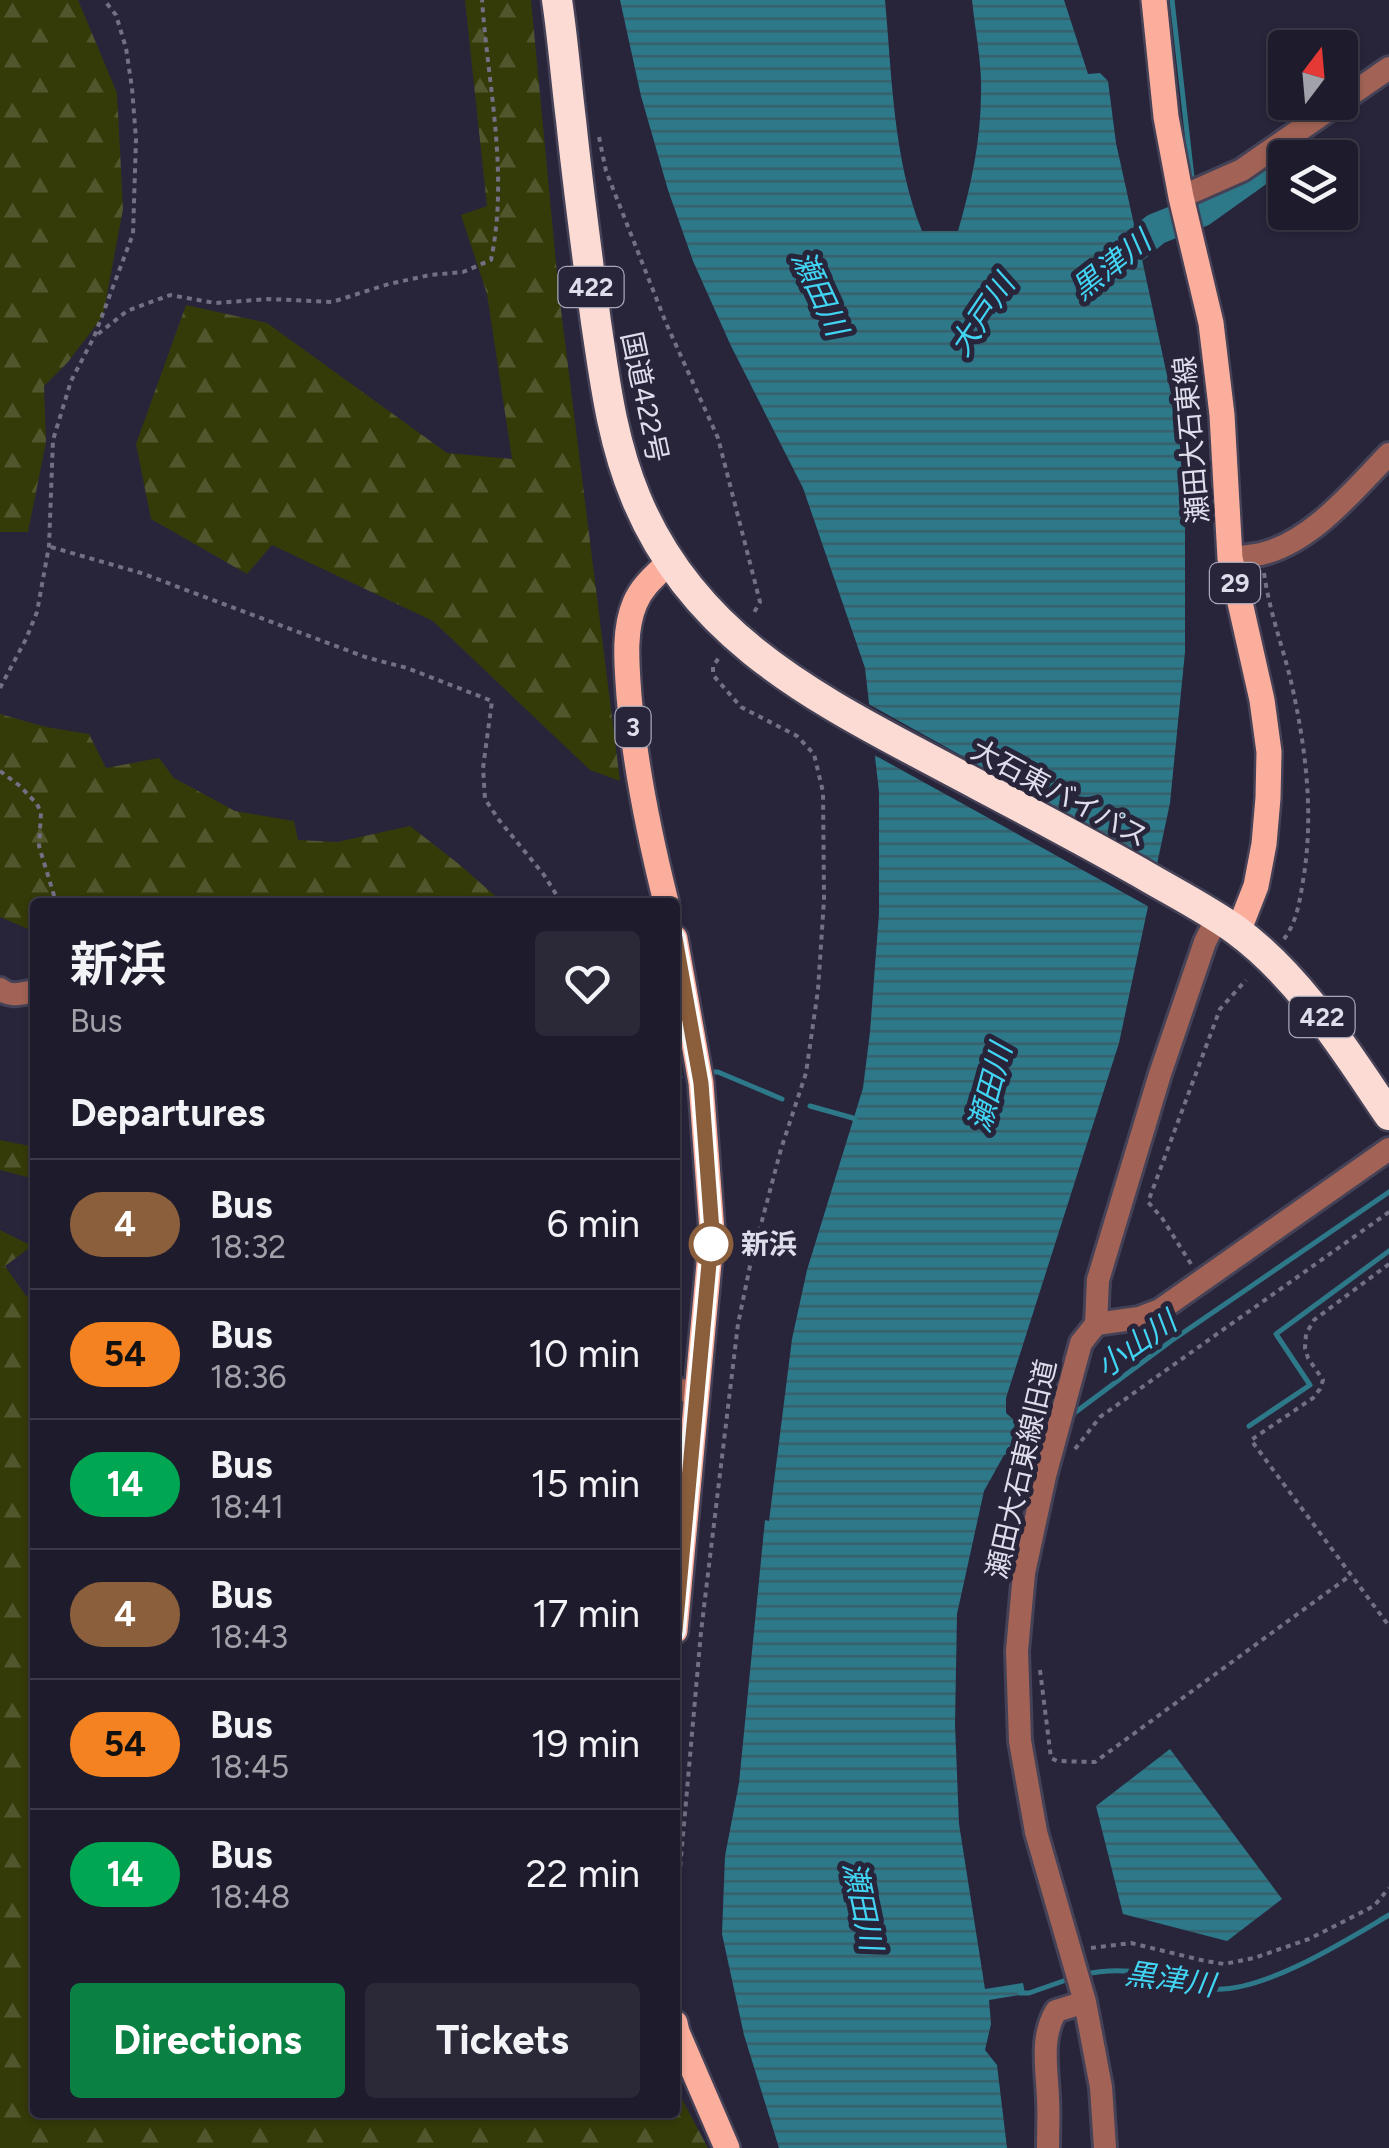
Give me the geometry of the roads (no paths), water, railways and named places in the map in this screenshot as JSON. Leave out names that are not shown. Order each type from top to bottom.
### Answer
[{"type":"highway","name":"国道422号","points":[[557,0],[609,408],[637,501],[669,562]]},
{"type":"highway","name":"大石東バイパス","points":[[669,562],[734,637],[774,669],[856,720],[1119,860],[1228,925],[1318,1010],[1389,1115]]},
{"type":"main road","name":"瀬田大石東線","points":[[1154,0],[1166,117],[1211,323],[1222,415],[1230,558],[1262,700],[1268,752],[1264,844],[1256,886],[1228,925]]},
{"type":"main road","name":"3","points":[[665,898],[639,780],[628,658],[634,606],[643,588],[669,562]]},
{"type":"main road","points":[[680,966],[701,1083],[712,1231],[686,1390],[680,1522]]},
{"type":"main road","points":[[680,2041],[726,2148]]},
{"type":"street","points":[[1358,90],[1389,68]]},
{"type":"street","points":[[1185,213],[1314,120]]},
{"type":"street","points":[[1230,558],[1281,547],[1327,518],[1389,454]]},
{"type":"street","points":[[1228,925],[1205,942],[1160,1074],[1098,1280],[1096,1324],[1139,1318],[1160,1310],[1389,1149]]},
{"type":"street","points":[[0,988],[18,996],[30,992]]},
{"type":"street","name":"瀬田大石東線旧道","points":[[1096,1324],[1081,1342],[1045,1476],[1024,1573],[1017,1652],[1020,1741],[1036,1832],[1078,1977],[1101,2086],[1106,2148]]},
{"type":"street","points":[[1048,2148],[1048,2024],[1078,1977]]},
{"type":"water","points":[[620,0],[885,0],[895,117],[912,204],[922,231],[958,231],[974,163],[981,110],[972,0],[1064,0],[1088,74],[1100,73],[1108,81],[1116,143],[1135,229],[1172,220],[1173,232],[1140,250],[1179,431],[1185,523],[1185,652],[1170,803],[1119,1043],[1006,1398],[1006,1413],[1015,1421],[1014,1430],[1042,1429],[1035,1449],[1004,1455],[984,1491],[957,1614],[955,1724],[959,1824],[985,1989],[1023,1983],[1025,1994],[989,2000],[991,2024],[985,2050],[997,2065],[1007,2148],[779,2148],[744,2035],[722,1934],[725,1856],[739,1783],[765,1520],[769,1521],[792,1339],[807,1270],[863,1088],[879,913],[879,792],[865,668],[803,488],[693,261],[641,96]]},
{"type":"water","points":[[1170,1749],[1282,1899],[1227,1941],[1123,1914],[1096,1806]]},
{"type":"waterway","points":[[1172,0],[1193,186]]},
{"type":"waterway","name":"黒津川","points":[[1135,246],[1156,229],[1201,211],[1268,163]]},
{"type":"waterway","points":[[1196,196],[1201,211]]},
{"type":"waterway","points":[[709,1072],[718,1072],[782,1099]]},
{"type":"waterway","points":[[810,1106],[853,1118],[858,1123]]},
{"type":"waterway","name":"小山川","points":[[1069,1417],[1171,1341],[1389,1192]]},
{"type":"waterway","points":[[1249,1426],[1310,1385],[1276,1334],[1389,1251]]},
{"type":"waterway","name":"黒津川","points":[[1082,1975],[1133,1972],[1204,1988],[1232,1988],[1303,1963],[1389,1915]]},
{"type":"waterway","name":"黒津川","points":[[1020,1993],[1072,1978]]},
{"type":"place","name":"新浜","points":[[711,1244]]},
{"type":"water label","name":"瀬田川","points":[[820,293]]},
{"type":"water label","name":"大戸川","points":[[982,315]]},
{"type":"water label","name":"瀬田川","points":[[990,1088]]},
{"type":"water label","name":"瀬田川","points":[[863,1906]]}]
